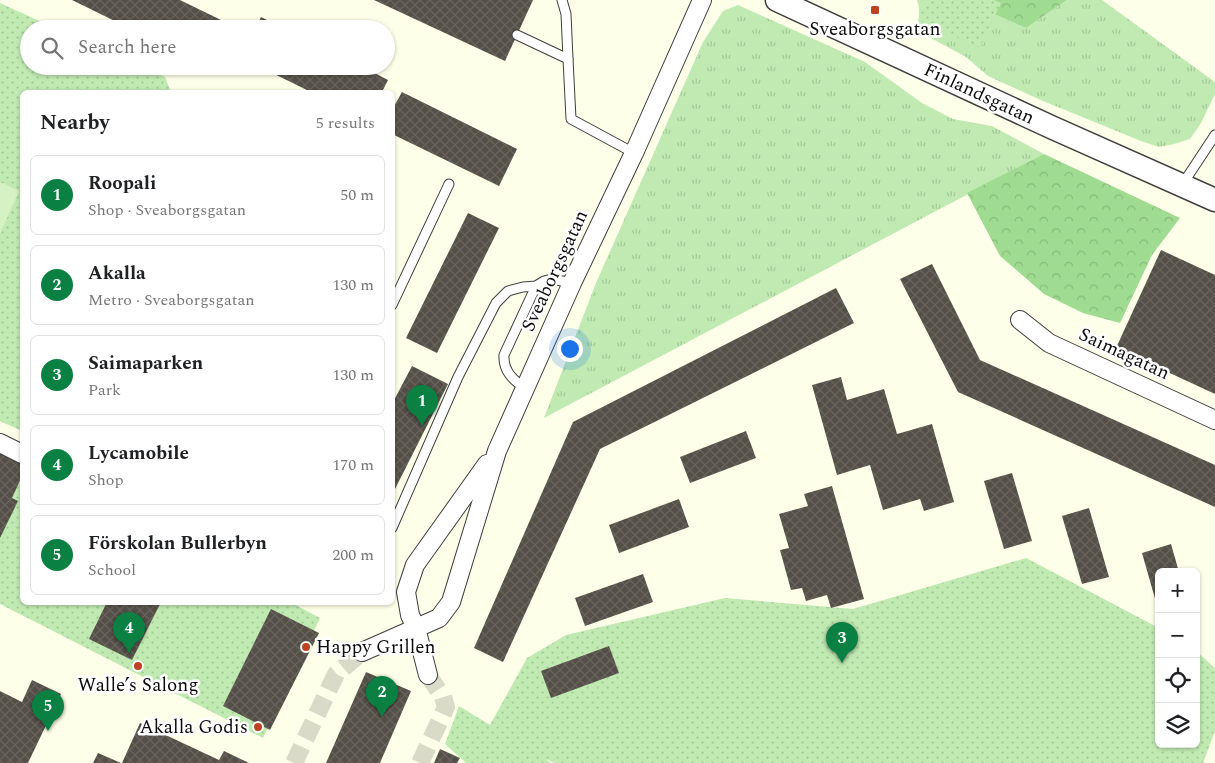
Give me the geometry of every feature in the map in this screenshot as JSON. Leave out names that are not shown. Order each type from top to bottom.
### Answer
[{"type":"street","name":"Sveaborgsgatan","points":[[362,652],[439,618],[451,602],[496,451],[572,283],[634,153],[702,0]]},
{"type":"street","name":"Finlandsgatan","points":[[777,0],[1051,127],[1215,200]]},
{"type":"street","name":"Saimagatan","points":[[1020,320],[1049,343],[1215,420]]},
{"type":"street","points":[[0,443],[20,453]]},
{"type":"street","name":"Sveaborgsgatan","points":[[428,676],[416,628],[410,614],[406,592],[415,565],[496,451]]},
{"type":"lane","points":[[562,0],[566,14],[571,119],[634,153]]},
{"type":"lane","points":[[517,36],[568,59]]},
{"type":"lane","points":[[1182,185],[1215,135]]},
{"type":"lane","points":[[395,299],[449,184]]},
{"type":"lane","points":[[395,521],[458,377],[496,303],[508,291],[536,286],[544,281],[552,280],[572,283]]},
{"type":"lane","points":[[525,388],[512,379],[505,366],[504,355],[536,286]]},
{"type":"green space","points":[[917,0],[962,0],[1026,28],[1067,0],[1102,0],[1215,82],[1215,94],[1201,123],[1190,139],[1159,147],[1043,101],[988,76],[966,57],[918,31],[919,12]]},
{"type":"green space","points":[[927,0],[994,0],[1001,3],[980,48],[918,20]]},
{"type":"green space","points":[[962,0],[1067,0],[1026,28]]},
{"type":"green space","points":[[0,3],[37,20],[20,20],[20,75],[161,75],[165,77],[170,90],[20,90],[20,430],[0,421]]},
{"type":"green space","points":[[738,5],[865,62],[922,103],[953,119],[992,126],[1044,154],[544,418],[596,283],[703,42],[723,11]]},
{"type":"green space","points":[[1044,154],[1180,218],[1152,255],[1120,323],[1083,313],[1044,294],[1000,256],[967,193]]},
{"type":"green space","points":[[0,182],[19,191],[0,234]]},
{"type":"green space","points":[[0,437],[20,449],[20,605],[296,605],[320,618],[263,738],[0,604]]},
{"type":"green space","points":[[1026,558],[1155,626],[1155,748],[1200,748],[1200,655],[1215,668],[1215,731],[1203,763],[555,763],[546,759],[551,763],[466,763],[445,744],[459,706],[490,725],[527,658],[566,635],[725,598],[853,609]]},
{"type":"building","points":[[72,0],[180,0],[221,20],[113,20]]},
{"type":"building","points":[[374,0],[533,0],[505,61]]},
{"type":"building","points":[[276,75],[378,75],[388,80],[383,90],[307,90]]},
{"type":"building","points":[[402,92],[517,149],[499,186],[395,135],[395,105]]},
{"type":"building","points":[[468,213],[499,228],[437,353],[406,338]]},
{"type":"building","points":[[1161,250],[1215,275],[1215,394],[1116,348]]},
{"type":"building","points":[[932,264],[980,360],[1215,465],[1215,507],[958,392],[900,279]]},
{"type":"building","points":[[836,288],[854,323],[600,449],[503,662],[474,648],[573,422]]},
{"type":"building","points":[[412,366],[448,384],[395,489],[395,398]]},
{"type":"building","points":[[841,377],[847,400],[884,389],[897,434],[932,424],[954,502],[924,511],[920,499],[883,510],[870,465],[837,475],[812,385]]},
{"type":"building","points":[[746,431],[756,458],[690,483],[680,457]]},
{"type":"building","points":[[0,452],[20,462],[20,480],[12,498],[18,501],[0,538]]},
{"type":"building","points":[[1012,473],[1032,541],[1004,549],[984,481]]},
{"type":"building","points":[[832,486],[864,599],[831,608],[827,595],[806,601],[802,588],[791,590],[780,550],[789,548],[779,514],[808,506],[804,494]]},
{"type":"building","points":[[679,499],[689,527],[619,553],[609,525]]},
{"type":"building","points":[[1089,508],[1109,577],[1082,584],[1062,516]]},
{"type":"building","points":[[1171,544],[1178,568],[1155,568],[1155,598],[1142,553]]},
{"type":"building","points":[[643,574],[653,602],[585,626],[575,598]]},
{"type":"building","points":[[106,605],[160,605],[132,660],[89,639]]},
{"type":"building","points":[[271,609],[319,633],[270,730],[223,706]]},
{"type":"building","points":[[609,646],[619,673],[551,698],[541,671]]},
{"type":"building","points":[[366,672],[411,691],[380,763],[326,763]]},
{"type":"building","points":[[32,680],[61,694],[28,763],[0,763],[0,691],[22,702]]},
{"type":"building","points":[[140,723],[219,760],[224,751],[249,763],[122,763]]},
{"type":"building","points":[[440,749],[460,758],[457,763],[434,763]]},
{"type":"building","points":[[98,753],[121,763],[93,763]]},
{"type":"tunnel","points":[[294,763],[336,674],[362,652]]},
{"type":"tunnel","points":[[420,763],[446,707],[443,697],[428,675]]},
{"type":"place","name":"Sveaborgsgatan","points":[[875,10]]},
{"type":"place","name":"Roopali","points":[[422,426]]},
{"type":"place","name":"Happy Grillen","points":[[306,647]]},
{"type":"place","name":"Lycamobile","points":[[129,653]]},
{"type":"place","name":"Saimaparken","points":[[842,663]]},
{"type":"place","name":"Walle’s Salong","points":[[138,666]]},
{"type":"place","name":"Akalla","points":[[382,717]]},
{"type":"place","name":"Akalla Godis","points":[[258,727]]},
{"type":"place","name":"Förskolan Bullerbyn","points":[[48,731]]}]
